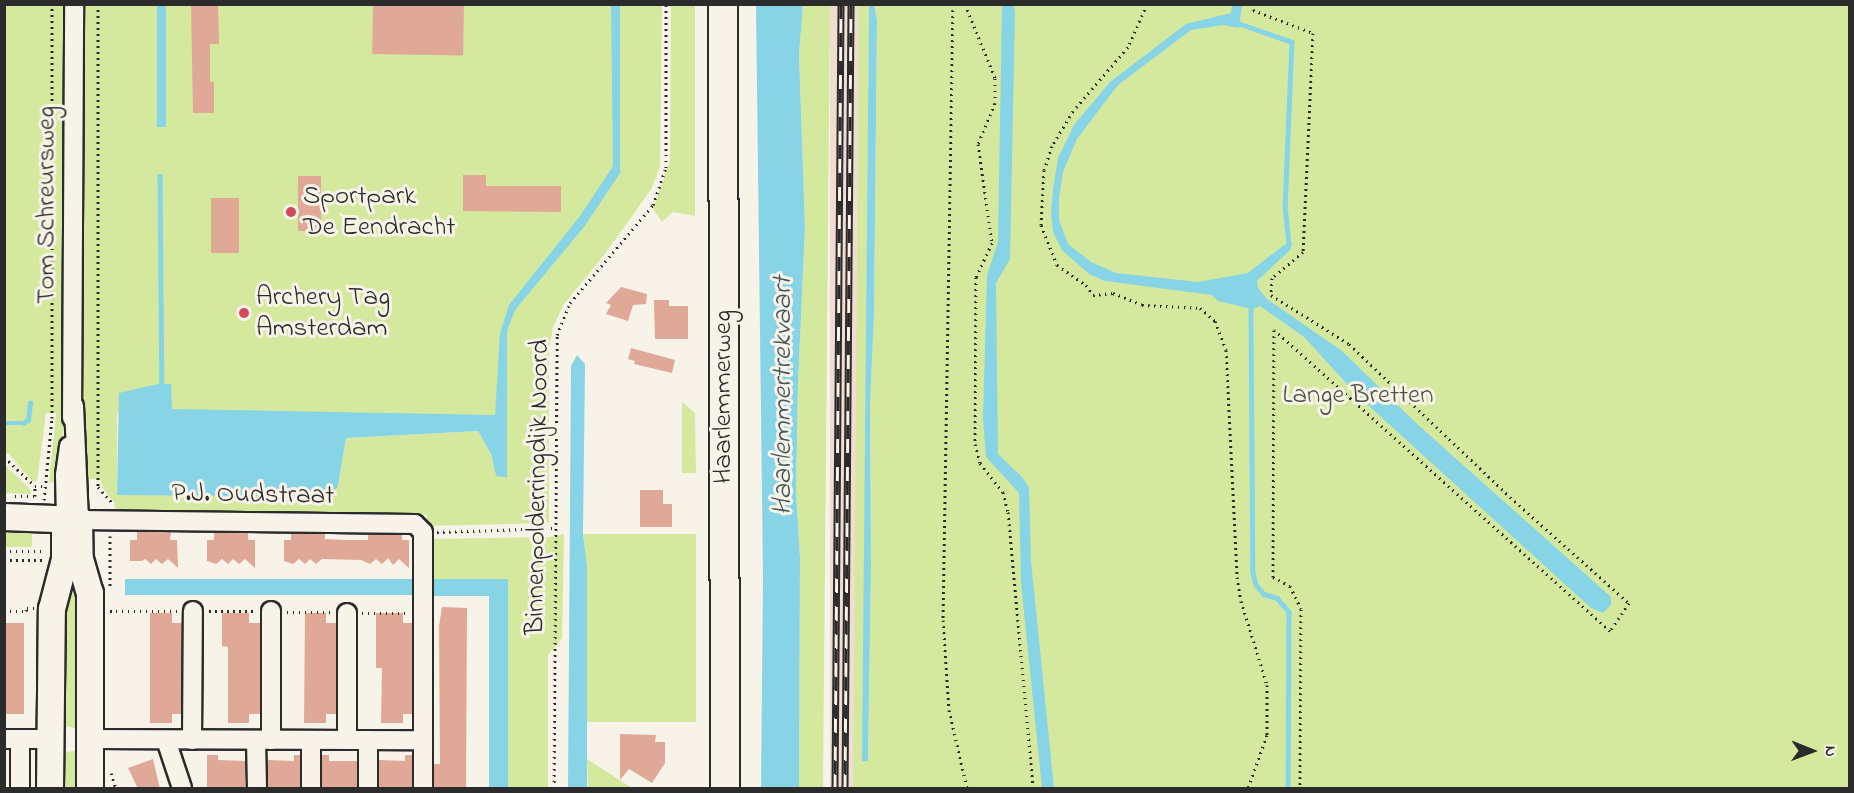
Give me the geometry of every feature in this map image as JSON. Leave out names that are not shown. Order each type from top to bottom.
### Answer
[{"type":"main road","name":"Haarlemmerweg","points":[[723,4],[725,789]]},
{"type":"main road","name":"Haarlemmerweg","points":[[742,4],[743,789]]},
{"type":"street","name":"Tom Schreursweg","points":[[72,519],[65,475],[74,406],[74,4]]},
{"type":"street","points":[[4,517],[72,519]]},
{"type":"street","points":[[50,789],[52,609],[65,559],[72,519]]},
{"type":"street","points":[[72,519],[90,593],[90,789]]},
{"type":"street","name":"P.J. Oudstraat","points":[[72,519],[415,524],[423,532]]},
{"type":"street","points":[[423,532],[423,789]]},
{"type":"street","points":[[192,740],[193,611]]},
{"type":"street","points":[[257,789],[264,740],[271,612]]},
{"type":"street","points":[[347,612],[347,740]]},
{"type":"street","points":[[20,789],[12,739],[423,740]]},
{"type":"street","points":[[166,740],[182,789]]},
{"type":"street","points":[[311,740],[311,789]]},
{"type":"street","points":[[368,740],[368,789]]},
{"type":"path","points":[[4,457],[35,486],[43,486],[52,418],[52,4]]},
{"type":"path","points":[[98,4],[98,488]]},
{"type":"path","name":"Binnenpolderringdijk Noord","points":[[554,789],[557,335],[570,303],[653,205],[666,168],[666,4]]},
{"type":"path","points":[[953,4],[943,518],[943,632],[949,710],[967,789]]},
{"type":"path","points":[[965,4],[995,78],[995,103],[978,144],[992,243],[976,277],[975,444],[980,463],[1003,492],[1008,512],[1033,789]]},
{"type":"path","points":[[1147,4],[1128,47],[1073,111],[1052,146],[1044,170],[1041,225],[1057,265],[1086,285],[1093,295],[1113,293],[1142,305],[1200,308],[1215,321],[1226,350],[1237,577],[1241,601],[1267,685],[1267,735],[1248,789]]},
{"type":"path","points":[[1253,4],[1253,10],[1313,33],[1303,252],[1272,278],[1271,295],[1349,344],[1510,497],[1629,603],[1610,631],[1274,330],[1273,577],[1290,586],[1301,609],[1300,789]]},
{"type":"path","points":[[4,496],[35,496],[35,486]]},
{"type":"path","points":[[423,532],[554,528]]},
{"type":"path","points":[[4,551],[44,552]]},
{"type":"path","points":[[4,611],[26,611],[27,608],[52,609]]},
{"type":"path","points":[[90,610],[423,611]]},
{"type":"shaded area","points":[[830,4],[859,4],[859,788],[830,788]]},
{"type":"green space","name":"Sportpark De Eendracht","points":[[5,5],[662,5],[660,166],[652,188],[605,254],[564,304],[553,327],[549,350],[549,523],[427,526],[427,515],[422,514],[117,515],[114,502],[104,490],[100,479],[86,479],[65,413],[58,481],[49,483],[56,413],[46,413],[37,481],[33,482],[8,453],[5,453]],"holes":[[[496,408],[507,408],[506,476],[496,476],[491,454],[478,431],[346,438],[338,486],[117,495],[117,413],[495,415]]]},
{"type":"green space","points":[[671,5],[695,5],[695,216],[673,212],[662,222],[653,209],[670,161]]},
{"type":"green space","points":[[803,5],[830,5],[823,788],[799,788],[800,558],[796,491],[805,227],[799,54]]},
{"type":"green space","name":"Lange Bretten","points":[[859,5],[869,5],[863,761],[868,761],[871,564],[870,404],[874,316],[877,20],[874,5],[1849,5],[1849,788],[853,788]]},
{"type":"green space","points":[[682,402],[695,413],[696,473],[682,473]]},
{"type":"green space","points":[[4,464],[31,490],[31,494],[5,493]]},
{"type":"green space","points":[[4,524],[32,524],[32,547],[4,547]]},
{"type":"green space","points":[[564,534],[562,638],[548,655],[548,788],[508,788],[508,579],[427,579],[427,539],[549,537]]},
{"type":"green space","points":[[583,534],[696,534],[696,722],[587,722],[587,566]]},
{"type":"green space","points":[[67,575],[85,590],[82,724],[75,728],[66,726],[60,716],[60,604]]},
{"type":"green space","points":[[73,751],[80,753],[84,788],[59,788],[62,753]]},
{"type":"green space","points":[[587,759],[632,788],[588,788]]},
{"type":"water","points":[[874,4],[877,20],[874,316],[870,404],[871,564],[868,761],[862,761],[869,5]]},
{"type":"water","points":[[157,5],[166,5],[166,127],[157,127]]},
{"type":"water","points":[[611,5],[620,5],[620,173],[584,227],[515,310],[507,331],[507,477],[496,476],[491,454],[478,431],[346,438],[338,486],[329,497],[117,495],[119,393],[158,384],[171,384],[172,409],[495,415],[500,333],[509,305],[580,216],[613,166]]},
{"type":"water","name":"Haarlemmertrekvaart","points":[[756,5],[803,5],[799,54],[805,227],[796,490],[800,558],[799,788],[761,788],[763,578]]},
{"type":"water","points":[[1002,5],[1014,5],[1015,13],[1010,259],[996,283],[998,454],[1029,487],[1031,561],[1054,788],[1042,788],[1021,583],[1019,493],[986,457],[983,419],[987,275],[998,242]]},
{"type":"water","points":[[1232,5],[1242,5],[1239,28],[1223,25],[1191,30],[1118,85],[1077,139],[1063,172],[1059,197],[1059,220],[1068,244],[1091,262],[1116,273],[1198,282],[1248,273],[1284,245],[1292,243],[1290,250],[1257,281],[1258,288],[1267,299],[1342,351],[1416,423],[1611,597],[1611,605],[1603,613],[1591,608],[1358,396],[1304,337],[1260,306],[1251,309],[1218,301],[1212,295],[1105,281],[1089,274],[1062,250],[1053,232],[1051,213],[1053,189],[1058,158],[1074,125],[1110,82],[1186,24],[1231,13]]},
{"type":"water","points":[[577,355],[585,364],[583,534],[587,566],[587,788],[568,788],[571,366]]},
{"type":"water","points":[[125,579],[414,579],[414,595],[125,595]]},
{"type":"water","points":[[427,579],[508,579],[508,788],[489,788],[489,596],[427,596]]},
{"type":"building","points":[[191,4],[218,4],[219,44],[210,44],[210,82],[214,82],[214,113],[193,113]]},
{"type":"building","points":[[373,4],[464,6],[463,56],[372,54]]},
{"type":"building","points":[[463,175],[486,175],[486,186],[561,186],[561,212],[463,211]]},
{"type":"building","points":[[298,176],[321,176],[321,231],[298,231]]},
{"type":"building","points":[[211,198],[239,198],[239,253],[211,253]]},
{"type":"building","points":[[621,287],[647,294],[646,304],[633,305],[628,321],[606,314],[611,305],[606,303]]},
{"type":"building","points":[[654,300],[669,300],[669,306],[688,306],[688,339],[655,339]]},
{"type":"building","points":[[631,348],[675,360],[672,373],[634,364],[635,361],[628,359]]},
{"type":"building","points":[[640,490],[663,490],[663,504],[672,504],[672,527],[640,527]]},
{"type":"building","points":[[137,532],[171,532],[170,540],[177,540],[178,568],[168,559],[162,564],[156,559],[151,564],[145,559],[130,561],[130,540],[137,540]]},
{"type":"building","points":[[214,533],[248,533],[248,540],[255,540],[255,568],[245,559],[239,564],[233,559],[228,564],[222,559],[216,564],[207,561],[207,540],[214,540]]},
{"type":"building","points":[[291,534],[325,534],[325,539],[347,540],[368,540],[368,535],[402,535],[402,540],[409,540],[409,568],[399,559],[393,565],[388,558],[382,564],[376,559],[370,564],[361,560],[322,559],[316,564],[310,559],[305,564],[299,559],[293,564],[284,561],[284,540],[291,540]]},
{"type":"building","points":[[442,607],[467,608],[466,789],[434,789],[434,764],[440,764],[439,626]]},
{"type":"building","points":[[150,613],[172,613],[172,623],[182,623],[181,714],[172,714],[172,723],[150,723]]},
{"type":"building","points":[[222,613],[249,613],[249,623],[260,623],[260,714],[249,714],[249,723],[228,723],[228,647],[222,646]]},
{"type":"building","points":[[305,613],[326,613],[326,623],[336,623],[336,714],[326,714],[326,723],[304,723]]},
{"type":"building","points":[[376,613],[403,613],[403,623],[412,623],[412,714],[403,714],[403,723],[381,723],[382,668],[376,668]]},
{"type":"building","points":[[4,623],[24,623],[24,714],[4,714]]},
{"type":"building","points":[[620,734],[656,735],[655,742],[665,742],[665,763],[652,783],[629,769],[620,780]]},
{"type":"building","points":[[207,755],[218,755],[218,760],[245,761],[246,789],[207,789]]},
{"type":"building","points":[[294,755],[300,755],[300,789],[268,789],[268,760],[294,761]]},
{"type":"building","points":[[322,755],[329,755],[329,761],[357,761],[357,789],[322,789]]},
{"type":"building","points":[[405,755],[412,755],[412,789],[379,789],[379,760],[405,761]]},
{"type":"building","points":[[153,759],[160,789],[138,789],[128,768]]},
{"type":"waterway","points":[[1238,23],[1292,42],[1285,206],[1289,244]]},
{"type":"waterway","points":[[160,176],[162,390]]},
{"type":"waterway","points":[[1251,309],[1253,572],[1256,585],[1264,594],[1277,598],[1289,612],[1288,788]]},
{"type":"waterway","points":[[4,423],[23,423],[28,420],[30,403]]},
{"type":"railway","points":[[835,788],[841,4]]},
{"type":"railway","points":[[845,788],[851,4]]},
{"type":"place","name":"Sportpark De Eendracht","points":[[291,212]]},
{"type":"place","name":"Archery Tag Amsterdam","points":[[244,313]]}]
